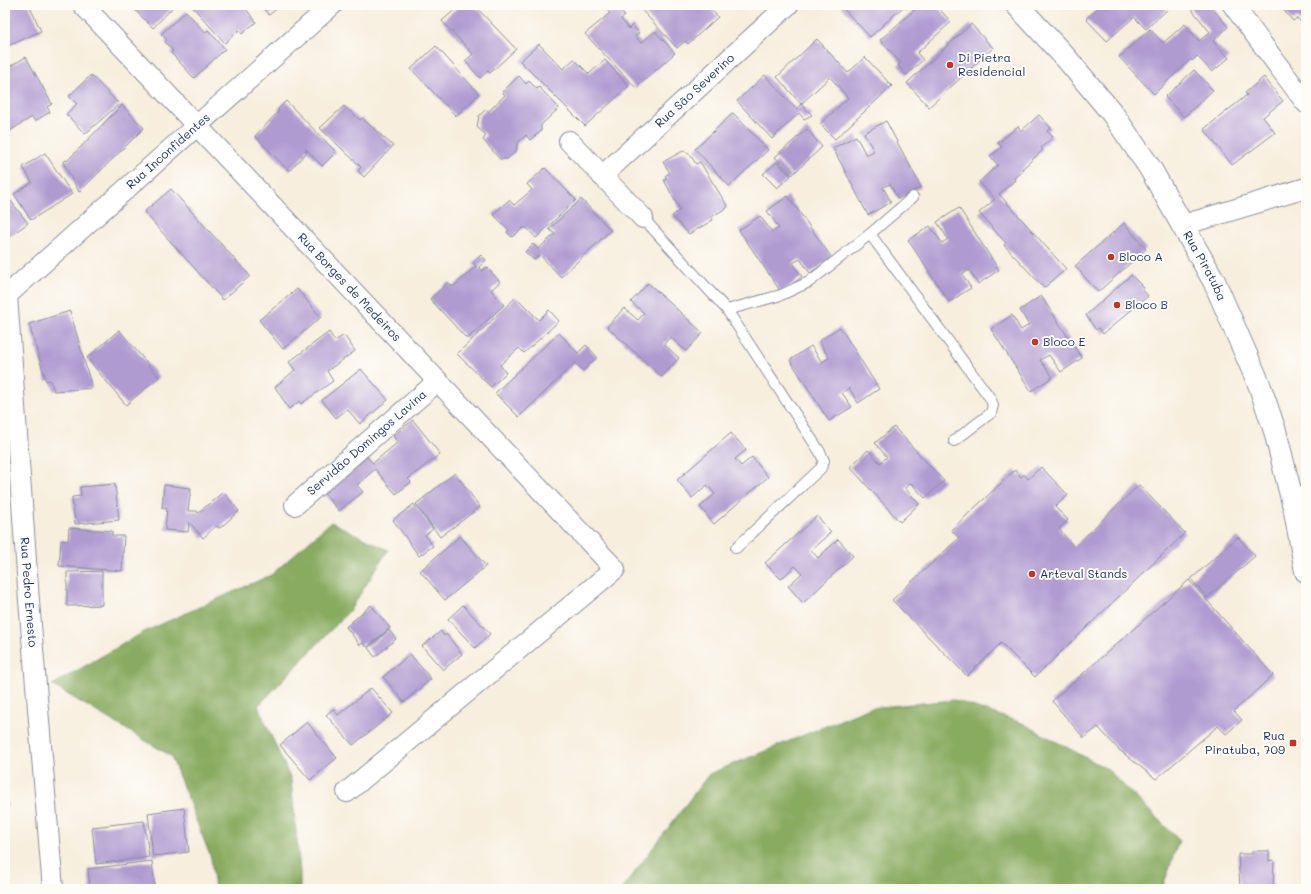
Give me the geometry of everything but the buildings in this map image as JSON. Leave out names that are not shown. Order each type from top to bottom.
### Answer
[{"type":"main road","name":"Rua Piratuba","points":[[1017,5],[1066,58],[1112,113],[1150,168],[1214,281],[1259,384],[1275,431],[1306,571]]},
{"type":"street","name":"Rua Borges de Medeiros","points":[[83,5],[616,570],[347,792]]},
{"type":"street","name":"Rua Inconfidentes","points":[[6,296],[332,5]]},
{"type":"street","name":"Rua São Severino","points":[[602,176],[788,5]]},
{"type":"street","points":[[1234,5],[1306,103]]},
{"type":"street","points":[[568,141],[643,218]]},
{"type":"street","points":[[1183,225],[1306,188]]},
{"type":"street","name":"Rua Pedro Ernesto","points":[[6,296],[52,889]]},
{"type":"street","name":"Servidão Domingos Lavina","points":[[295,505],[438,381]]},
{"type":"lane","points":[[727,310],[780,295],[809,282],[870,234],[913,197]]},
{"type":"lane","points":[[643,218],[727,310],[820,452],[824,461],[821,468],[736,548]]},
{"type":"lane","points":[[870,234],[990,398],[993,405],[991,413],[954,441]]},
{"type":"green space","points":[[331,522],[388,550],[350,610],[258,706],[291,780],[300,872],[300,889],[215,889],[211,858],[171,756],[52,685],[144,632],[271,575]]},
{"type":"green space","points":[[954,700],[1022,723],[1107,769],[1179,840],[1162,889],[622,889],[709,774],[870,708]]},
{"type":"place","name":"Di Pietra Residencial","points":[[950,65]]},
{"type":"place","name":"Bloco A","points":[[1111,257]]},
{"type":"place","name":"Bloco B","points":[[1117,305]]},
{"type":"place","name":"Bloco E","points":[[1035,342]]},
{"type":"place","name":"Arteval Stands","points":[[1032,574]]},
{"type":"place","name":"Rua Piratuba, 709","points":[[1293,743]]}]
